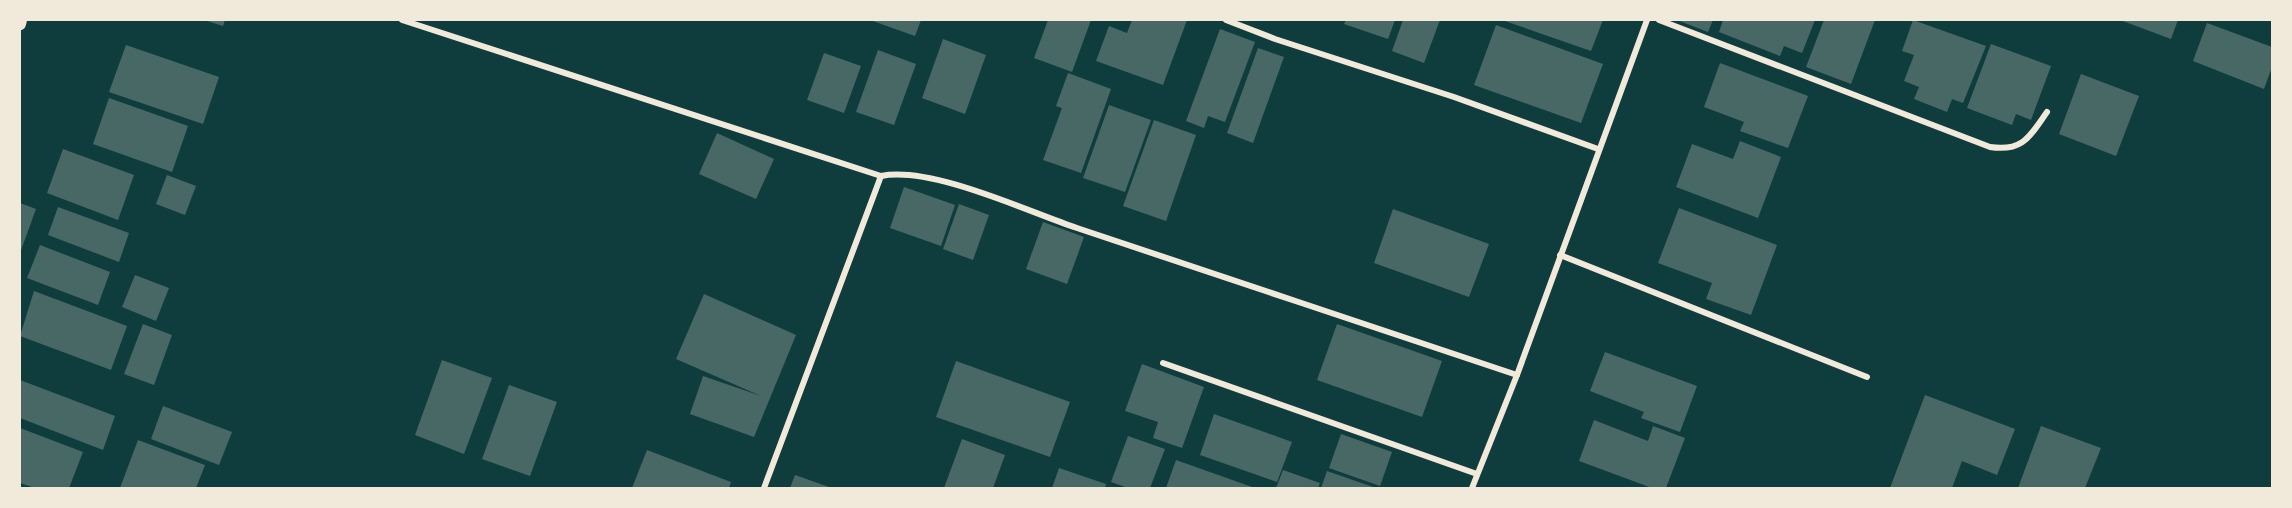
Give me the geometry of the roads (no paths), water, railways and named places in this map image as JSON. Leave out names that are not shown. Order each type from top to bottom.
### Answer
[{"type":"main road","points":[[20,24],[21,20]]},
{"type":"street","points":[[402,20],[881,176],[893,173],[933,177],[1517,375]]},
{"type":"street","points":[[1226,20],[1275,39],[1454,97],[1598,149]]},
{"type":"street","points":[[1472,489],[1517,375],[1647,20]]},
{"type":"street","points":[[1659,20],[1990,147],[2007,150],[2027,140],[2047,112]]},
{"type":"street","points":[[764,489],[881,176]]},
{"type":"street","points":[[1560,255],[1867,376]]},
{"type":"street","points":[[1163,363],[1477,474]]}]
